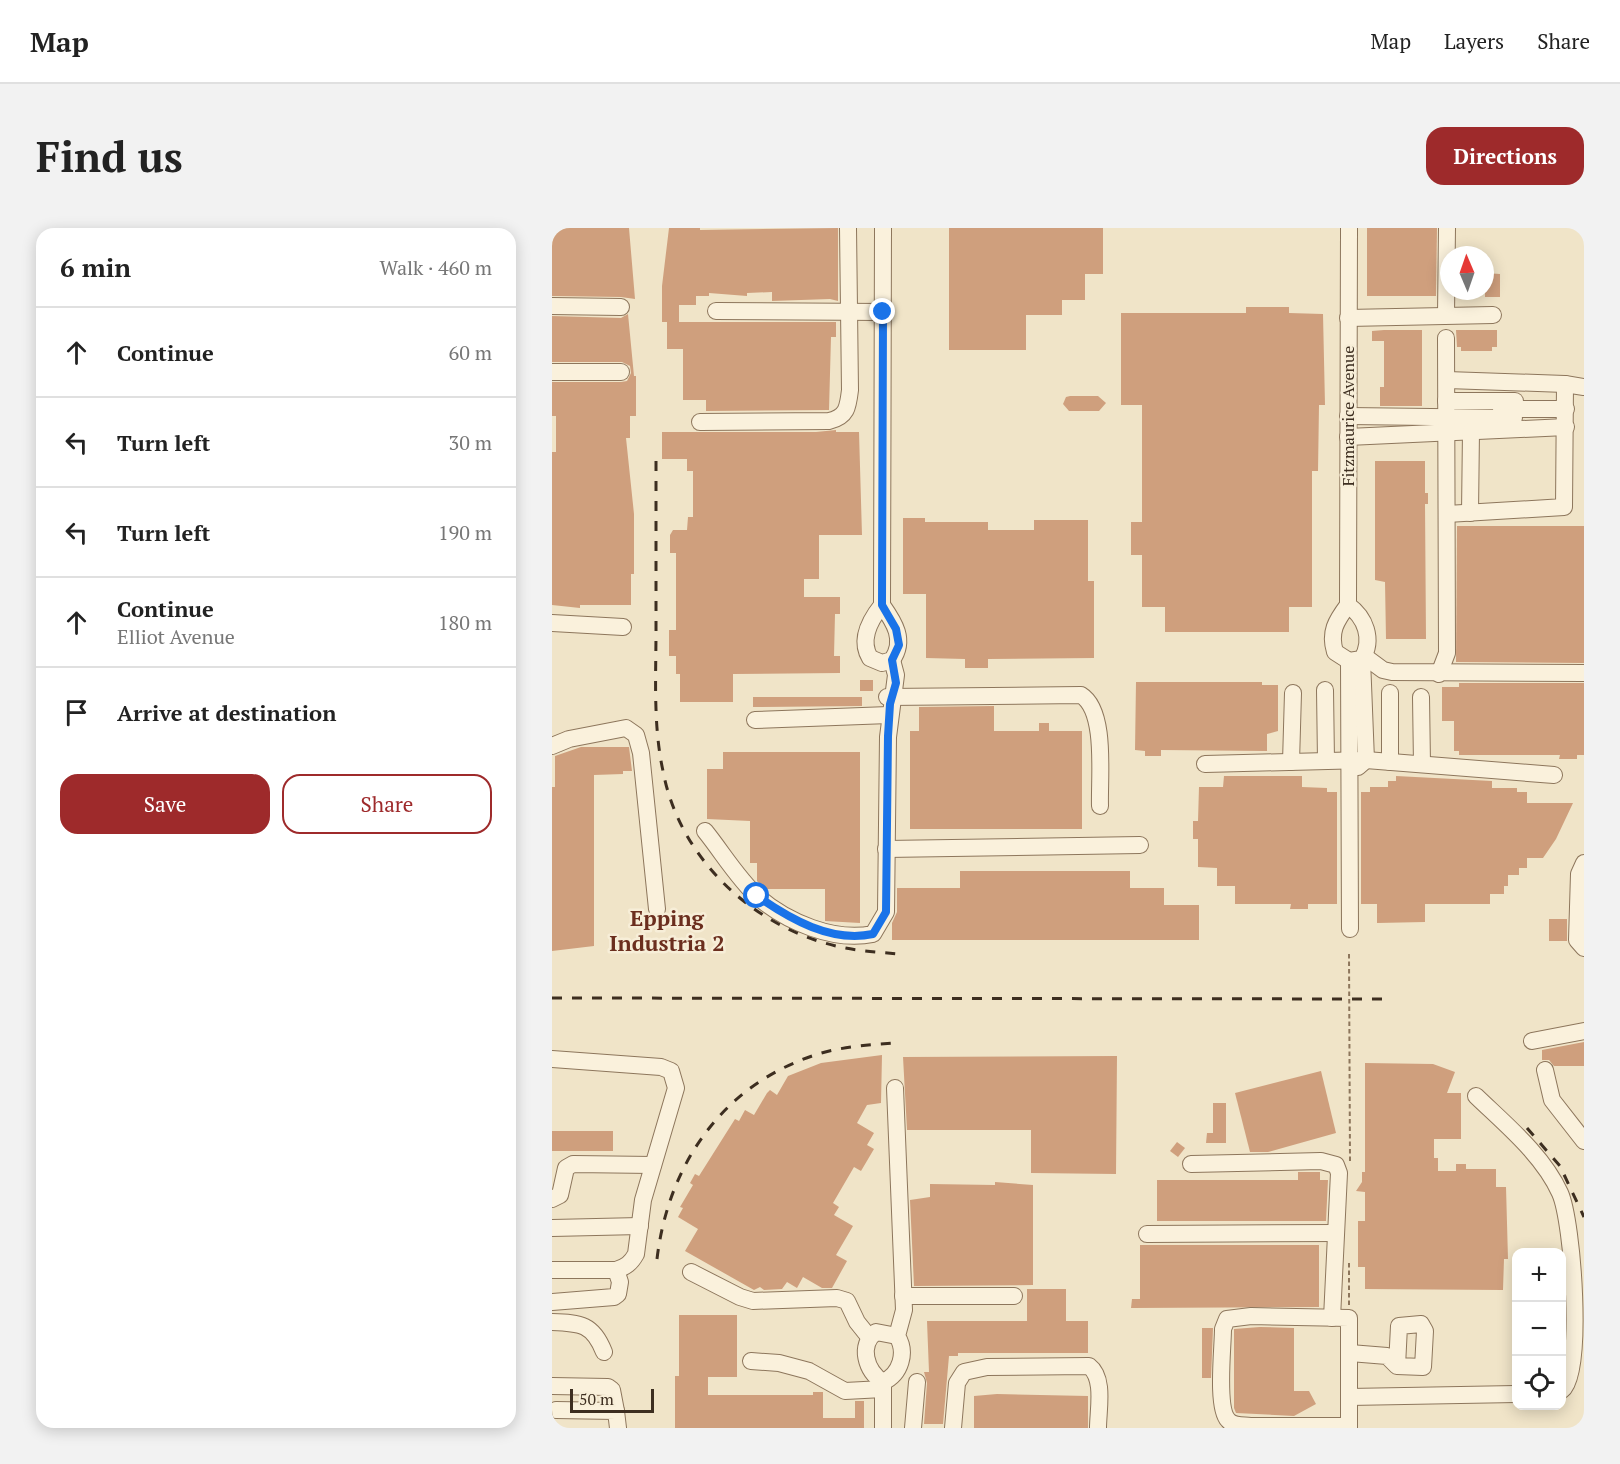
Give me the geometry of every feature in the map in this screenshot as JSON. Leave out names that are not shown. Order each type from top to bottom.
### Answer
[{"type":"street","points":[[700,422],[829,422],[839,419],[848,407],[850,390],[848,228]]},
{"type":"street","points":[[705,831],[757,896],[783,915],[804,925],[850,936],[873,934],[884,921],[890,703],[896,675],[887,662],[870,658],[865,645],[869,625],[882,605],[884,228]]},
{"type":"street","name":"Fitzmaurice Avenue","points":[[1348,605],[1349,228]]},
{"type":"street","points":[[1446,315],[1447,228]]},
{"type":"street","points":[[552,306],[621,307]]},
{"type":"street","points":[[716,310],[883,312]]},
{"type":"street","points":[[1348,318],[1493,315]]},
{"type":"street","points":[[1439,674],[1447,653],[1446,338]]},
{"type":"street","points":[[552,372],[621,372]]},
{"type":"street","points":[[1471,430],[1566,405],[1584,387]]},
{"type":"street","points":[[1446,406],[1566,405]]},
{"type":"street","points":[[1348,436],[1398,426],[1446,406],[1566,405]]},
{"type":"street","points":[[1446,514],[1563,509],[1565,506],[1566,405]]},
{"type":"street","points":[[1446,406],[1471,430],[1470,513]]},
{"type":"street","points":[[1348,416],[1398,426]]},
{"type":"street","points":[[882,605],[892,619],[899,638],[898,651],[887,662]]},
{"type":"street","points":[[1350,929],[1349,768],[1359,659],[1368,638],[1360,615],[1348,605],[1335,622],[1332,637],[1335,652],[1359,659],[1388,672],[1584,673]]},
{"type":"street","points":[[552,623],[623,627]]},
{"type":"street","points":[[1359,659],[1366,760]]},
{"type":"street","points":[[1325,690],[1326,761]]},
{"type":"street","points":[[1292,762],[1293,693]]},
{"type":"street","points":[[1390,693],[1390,762]]},
{"type":"street","points":[[755,720],[890,703],[1081,695],[1090,701],[1097,718],[1100,806]]},
{"type":"street","points":[[1421,697],[1422,764]]},
{"type":"street","points":[[552,746],[569,739],[626,728],[636,735],[641,753],[657,909]]},
{"type":"street","points":[[1205,764],[1326,761],[1349,768],[1366,760],[1554,775]]},
{"type":"street","points":[[886,849],[1140,845]]},
{"type":"street","points":[[1584,863],[1579,874],[1577,940],[1584,948]]},
{"type":"street","points":[[1532,1041],[1576,1032]]},
{"type":"street","points":[[552,1059],[661,1067],[671,1071],[676,1088],[643,1200],[632,1261],[625,1268],[552,1270]]},
{"type":"street","points":[[1545,1070],[1552,1100],[1584,1142]]},
{"type":"street","points":[[895,1088],[904,1310],[897,1336]]},
{"type":"street","points":[[1476,1096],[1520,1140],[1560,1193],[1572,1239],[1578,1339],[1573,1374],[1566,1388]]},
{"type":"street","points":[[1191,1164],[1321,1161],[1336,1165],[1339,1173],[1332,1318]]},
{"type":"street","points":[[552,1199],[560,1196],[566,1168],[573,1164],[653,1165]]},
{"type":"street","points":[[552,1228],[640,1226]]},
{"type":"street","points":[[1147,1234],[1336,1233]]},
{"type":"street","points":[[552,1302],[614,1297],[620,1288],[616,1269]]},
{"type":"street","points":[[691,1272],[740,1297],[753,1301],[837,1298],[847,1301],[857,1322],[869,1337]]},
{"type":"street","points":[[903,1296],[1014,1296]]},
{"type":"street","points":[[1251,1316],[1349,1318],[1350,1352],[1349,1427],[1234,1424],[1224,1413],[1222,1402],[1223,1329],[1227,1319],[1251,1316]]},
{"type":"street","points":[[552,1322],[579,1324],[589,1328],[597,1334],[604,1352]]},
{"type":"street","points":[[751,1361],[780,1363],[809,1371],[845,1391],[883,1385],[893,1376],[901,1360],[902,1343],[897,1336],[876,1332],[869,1337],[865,1345],[867,1360],[874,1376],[883,1385],[883,1428]]},
{"type":"street","points":[[1350,1352],[1387,1356],[1396,1366]]},
{"type":"street","points":[[953,1428],[957,1383],[964,1372],[987,1367],[1077,1366],[1089,1366],[1096,1375],[1099,1386],[1098,1428]]},
{"type":"street","points":[[913,1428],[917,1382]]},
{"type":"street","points":[[552,1386],[612,1390],[617,1420],[556,1410]]},
{"type":"street","points":[[1349,1397],[1512,1394]]},
{"type":"path","points":[[1349,954],[1350,1161]]},
{"type":"building","points":[[552,228],[629,228],[635,299],[552,296]]},
{"type":"building","points":[[669,228],[700,228],[700,230],[838,228],[838,301],[830,299],[772,301],[772,292],[747,293],[747,296],[709,293],[709,296],[696,296],[696,305],[679,305],[679,322],[836,322],[836,337],[831,337],[829,410],[706,411],[706,400],[683,400],[683,349],[667,349],[667,322],[662,322],[662,286]]},
{"type":"building","points":[[949,228],[1103,228],[1103,274],[1085,274],[1085,300],[1062,300],[1062,315],[1026,315],[1026,350],[949,350]]},
{"type":"building","points":[[1367,228],[1437,228],[1436,296],[1367,296]]},
{"type":"building","points":[[1494,274],[1500,274],[1500,297],[1494,297]]},
{"type":"building","points":[[1246,307],[1289,307],[1289,313],[1323,314],[1325,405],[1319,405],[1318,471],[1312,471],[1312,607],[1289,607],[1289,632],[1165,632],[1165,607],[1142,607],[1142,555],[1131,555],[1131,522],[1142,522],[1142,405],[1121,405],[1121,313],[1246,313]]},
{"type":"building","points":[[628,314],[634,376],[636,376],[636,416],[630,416],[630,438],[626,438],[634,514],[634,574],[631,574],[631,605],[580,605],[580,608],[552,605],[552,452],[556,452],[556,416],[552,416],[552,382],[621,382],[627,381],[631,373],[630,366],[622,362],[552,362],[552,316],[621,318]]},
{"type":"building","points":[[1422,330],[1422,406],[1380,406],[1380,387],[1384,387],[1384,341],[1372,341],[1372,331]]},
{"type":"building","points":[[1456,330],[1497,330],[1497,347],[1492,347],[1492,351],[1461,351],[1461,347],[1457,347]]},
{"type":"building","points":[[1098,396],[1106,403],[1099,411],[1069,411],[1063,404],[1066,397]]},
{"type":"building","points":[[836,430],[836,432],[859,432],[862,535],[819,535],[819,579],[804,579],[804,597],[840,597],[840,614],[835,614],[834,656],[840,656],[840,673],[733,674],[733,702],[680,702],[680,674],[676,674],[676,656],[669,656],[669,630],[676,630],[676,553],[670,553],[670,535],[673,530],[687,530],[688,517],[693,517],[693,471],[687,471],[687,459],[662,459],[662,432]]},
{"type":"building","points":[[1375,461],[1425,461],[1425,493],[1428,493],[1428,504],[1425,504],[1426,639],[1386,639],[1385,582],[1375,580]]},
{"type":"building","points":[[903,518],[925,518],[925,522],[988,522],[988,530],[1034,530],[1034,520],[1088,520],[1088,581],[1094,581],[1094,658],[988,659],[988,668],[965,668],[965,659],[926,658],[926,594],[903,594]]},
{"type":"building","points":[[1457,526],[1584,526],[1584,663],[1456,662]]},
{"type":"building","points":[[860,680],[873,680],[873,691],[860,691]]},
{"type":"building","points":[[1136,682],[1262,682],[1262,685],[1278,685],[1278,731],[1267,734],[1267,751],[1161,750],[1161,756],[1145,756],[1145,751],[1135,750]]},
{"type":"building","points":[[1459,683],[1584,683],[1584,755],[1577,755],[1577,759],[1559,759],[1560,755],[1459,755],[1459,751],[1454,751],[1454,721],[1442,721],[1442,687],[1459,687]]},
{"type":"building","points":[[753,697],[862,697],[862,706],[753,707]]},
{"type":"building","points":[[994,706],[994,731],[1039,731],[1039,723],[1049,723],[1049,731],[1082,731],[1082,829],[910,829],[910,731],[919,731],[919,707]]},
{"type":"building","points":[[581,747],[629,747],[632,771],[623,771],[623,774],[594,775],[594,946],[552,951],[552,787],[555,787],[555,756]]},
{"type":"building","points":[[723,752],[860,752],[860,923],[825,921],[825,889],[764,889],[757,881],[757,863],[750,863],[750,821],[707,819],[707,769],[723,769]]},
{"type":"building","points":[[1224,776],[1302,776],[1302,787],[1327,788],[1327,792],[1337,792],[1337,904],[1308,904],[1308,909],[1290,909],[1291,904],[1235,904],[1235,886],[1217,886],[1217,868],[1198,867],[1198,839],[1193,839],[1193,821],[1198,821],[1199,787],[1223,787]]},
{"type":"building","points":[[1396,776],[1492,781],[1492,788],[1517,788],[1517,792],[1527,792],[1527,803],[1573,803],[1556,839],[1543,858],[1527,858],[1527,868],[1519,868],[1519,875],[1508,875],[1508,886],[1504,886],[1504,894],[1490,894],[1490,904],[1425,904],[1425,922],[1377,923],[1377,904],[1361,904],[1361,792],[1370,792],[1370,787],[1388,787],[1388,781],[1396,781]]},
{"type":"building","points":[[960,871],[1130,871],[1130,888],[1164,888],[1164,905],[1199,905],[1199,940],[892,940],[892,923],[897,912],[897,888],[960,888]]},
{"type":"building","points":[[1549,919],[1567,919],[1567,941],[1549,941]]},
{"type":"building","points":[[1584,1042],[1584,1066],[1554,1066],[1549,1060],[1542,1060],[1542,1050]]},
{"type":"building","points":[[882,1055],[881,1103],[867,1105],[857,1123],[874,1133],[867,1145],[874,1149],[861,1171],[854,1167],[833,1203],[839,1207],[834,1215],[853,1226],[836,1255],[847,1261],[832,1288],[822,1288],[803,1277],[797,1288],[787,1282],[782,1289],[764,1290],[760,1287],[754,1290],[685,1251],[698,1229],[678,1217],[683,1208],[680,1207],[693,1185],[690,1183],[695,1174],[699,1176],[735,1119],[739,1121],[745,1110],[754,1115],[767,1093],[770,1090],[777,1095],[788,1076],[821,1063]]},
{"type":"building","points":[[1117,1056],[1116,1174],[1031,1173],[1031,1130],[907,1130],[903,1057]]},
{"type":"building","points":[[1365,1063],[1433,1064],[1455,1072],[1447,1093],[1461,1093],[1461,1139],[1434,1139],[1434,1158],[1438,1158],[1438,1171],[1456,1171],[1456,1164],[1466,1164],[1466,1169],[1496,1169],[1496,1187],[1506,1187],[1508,1259],[1504,1259],[1503,1290],[1365,1289],[1365,1267],[1358,1267],[1358,1221],[1365,1221],[1365,1192],[1356,1191],[1362,1182],[1362,1172],[1365,1172]]},
{"type":"building","points":[[1321,1071],[1336,1133],[1268,1152],[1250,1152],[1235,1093]]},
{"type":"building","points":[[1213,1103],[1226,1103],[1226,1143],[1206,1143],[1207,1133],[1213,1133]]},
{"type":"building","points":[[552,1131],[613,1131],[613,1151],[552,1151]]},
{"type":"building","points":[[1177,1142],[1185,1148],[1178,1157],[1170,1151]]},
{"type":"building","points":[[1298,1172],[1320,1172],[1320,1180],[1328,1180],[1326,1221],[1157,1221],[1157,1180],[1298,1180]]},
{"type":"building","points":[[995,1182],[1033,1185],[1033,1285],[914,1286],[910,1200],[930,1197],[930,1184],[995,1185]]},
{"type":"building","points":[[1140,1245],[1319,1245],[1319,1307],[1131,1308],[1132,1299],[1140,1299]]},
{"type":"building","points":[[1027,1289],[1066,1289],[1066,1321],[1088,1321],[1088,1353],[958,1353],[958,1356],[949,1356],[943,1424],[924,1424],[927,1383],[924,1372],[929,1372],[927,1321],[1027,1321]]},
{"type":"building","points":[[679,1315],[737,1315],[737,1377],[708,1377],[708,1395],[813,1395],[813,1392],[823,1392],[823,1418],[855,1418],[855,1401],[864,1401],[864,1428],[675,1428],[675,1376],[679,1376]]},
{"type":"building","points":[[1202,1328],[1213,1328],[1211,1378],[1202,1378]]},
{"type":"building","points":[[1294,1328],[1294,1391],[1309,1391],[1316,1404],[1294,1416],[1236,1413],[1234,1408],[1234,1329]]},
{"type":"building","points":[[997,1394],[1088,1396],[1088,1428],[974,1428],[974,1396]]},
{"type":"railway","points":[[656,461],[656,719],[663,771],[672,802],[685,832],[702,859],[724,883],[748,905],[775,922],[805,936],[836,946],[899,954]]},
{"type":"railway","points":[[552,998],[1390,999]]},
{"type":"railway","points":[[657,1259],[663,1225],[673,1192],[704,1134],[726,1109],[751,1088],[780,1070],[812,1056],[842,1048],[893,1043]]},
{"type":"railway","points":[[1527,1128],[1560,1166],[1584,1217]]},
{"type":"district","name":"Epping Industria 2","points":[[667,930]]},
{"type":"route","points":[[757,896],[783,915],[804,925],[850,936],[873,934],[884,921],[886,912],[888,736],[890,704],[894,697],[896,683],[892,660],[898,651],[899,638],[892,619],[882,605],[883,312]]}]
